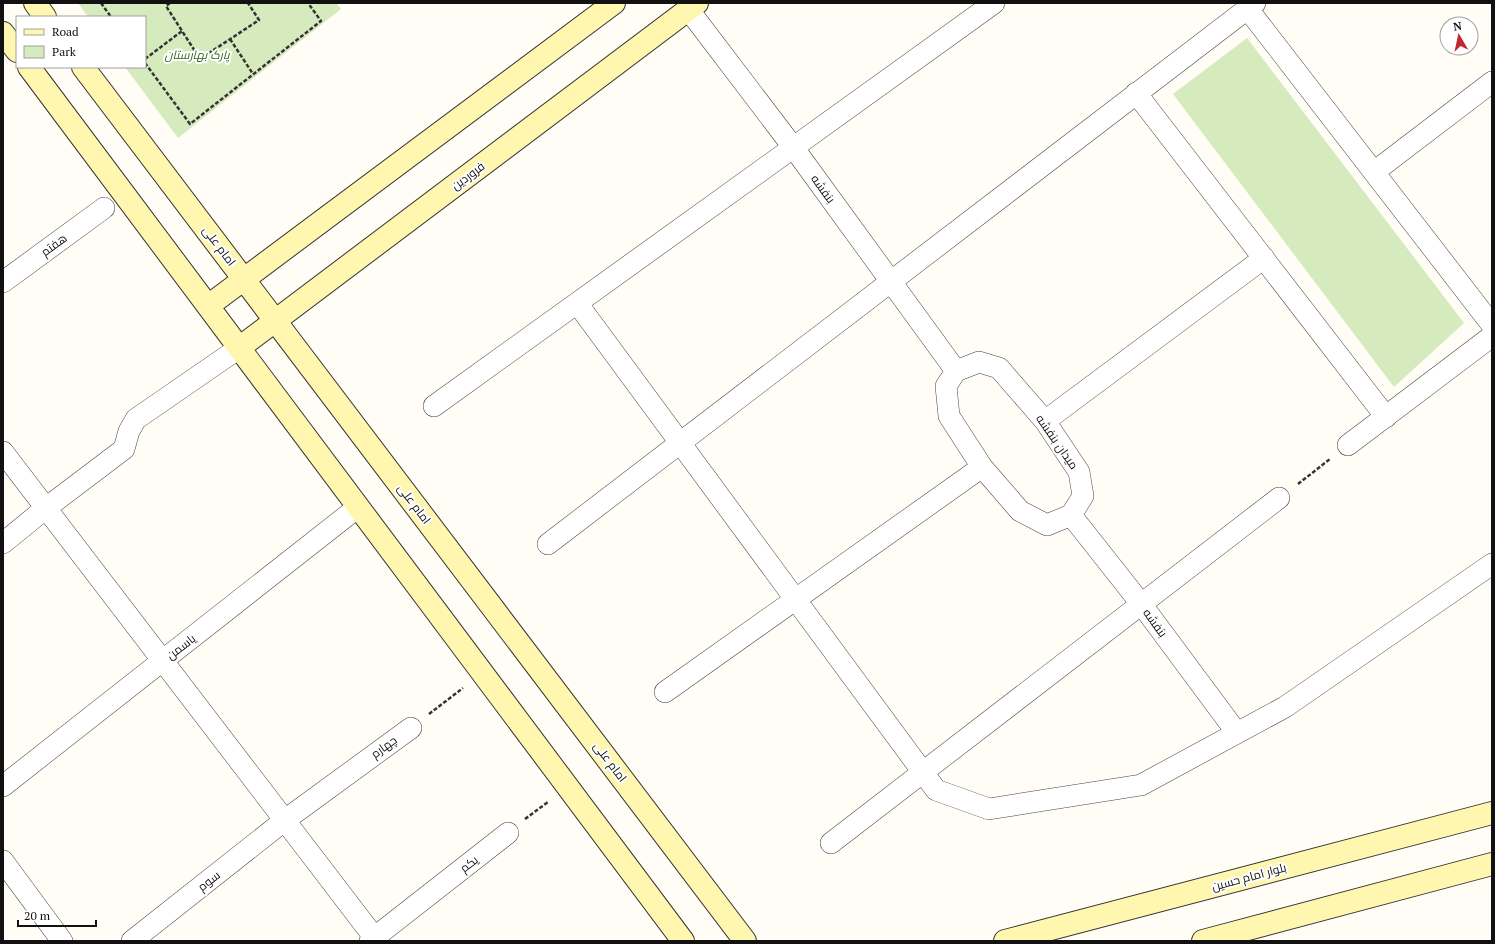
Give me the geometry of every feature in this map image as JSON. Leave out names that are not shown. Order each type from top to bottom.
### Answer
[{"type":"street","points":[[35,3],[44,16]]},
{"type":"street","points":[[208,306],[614,3]]},
{"type":"street","points":[[434,406],[994,3]]},
{"type":"street","name":"بنفشه","points":[[693,6],[793,147],[956,371]]},
{"type":"street","name":"فروردین","points":[[239,348],[693,6]]},
{"type":"street","points":[[548,544],[1251,6],[1374,172],[1492,325]]},
{"type":"street","points":[[3,33],[16,50]]},
{"type":"street","points":[[30,68],[683,941]]},
{"type":"street","name":"امام علی","points":[[84,68],[745,941]]},
{"type":"street","points":[[1374,172],[1492,82]]},
{"type":"street","points":[[1136,93],[1386,417]]},
{"type":"street","name":"هفتم","points":[[3,282],[104,208]]},
{"type":"street","points":[[1044,421],[1264,258]]},
{"type":"street","points":[[578,303],[936,790],[989,809],[1141,785],[1285,707],[1492,564]]},
{"type":"street","points":[[1348,445],[1492,336]]},
{"type":"street","points":[[3,543],[46,508],[124,449],[136,419],[239,348]]},
{"type":"street","name":"میدان بنفشه","points":[[956,371],[979,362],[999,368],[1044,421],[1079,472],[1083,496],[1071,515]]},
{"type":"street","points":[[956,371],[946,386],[949,416],[982,467],[1020,512],[1047,526],[1071,515]]},
{"type":"street","points":[[3,452],[285,820],[372,939]]},
{"type":"street","points":[[665,692],[982,467]]},
{"type":"street","points":[[831,843],[1279,498]]},
{"type":"street","name":"یاسمن","points":[[3,786],[358,507]]},
{"type":"street","name":"بنفشه","points":[[1071,515],[1142,604],[1236,733]]},
{"type":"street","name":"چهارم","points":[[285,820],[411,728]]},
{"type":"street","name":"بلوار امام حسین","points":[[1005,941],[1492,813]]},
{"type":"street","name":"سوم","points":[[132,941],[285,820]]},
{"type":"street","name":"یکم","points":[[372,939],[508,833]]},
{"type":"street","points":[[3,861],[62,941]]},
{"type":"street","points":[[1202,941],[1492,864]]},
{"type":"path","points":[[101,3],[110,16]]},
{"type":"path","points":[[170,3],[166,6],[200,59],[259,20],[248,3]]},
{"type":"path","points":[[146,64],[190,124],[320,21],[308,3]]},
{"type":"path","points":[[146,58],[182,32]]},
{"type":"path","points":[[230,39],[253,74]]},
{"type":"path","points":[[1279,498],[1348,445]]},
{"type":"path","points":[[411,728],[483,674]]},
{"type":"path","points":[[508,833],[568,787]]},
{"type":"green space","name":"پارک بهارستان","points":[[78,3],[336,3],[341,9],[178,138],[126,68],[146,68],[146,16],[87,16]]},
{"type":"green space","points":[[1247,38],[1464,323],[1394,387],[1173,94]]}]
